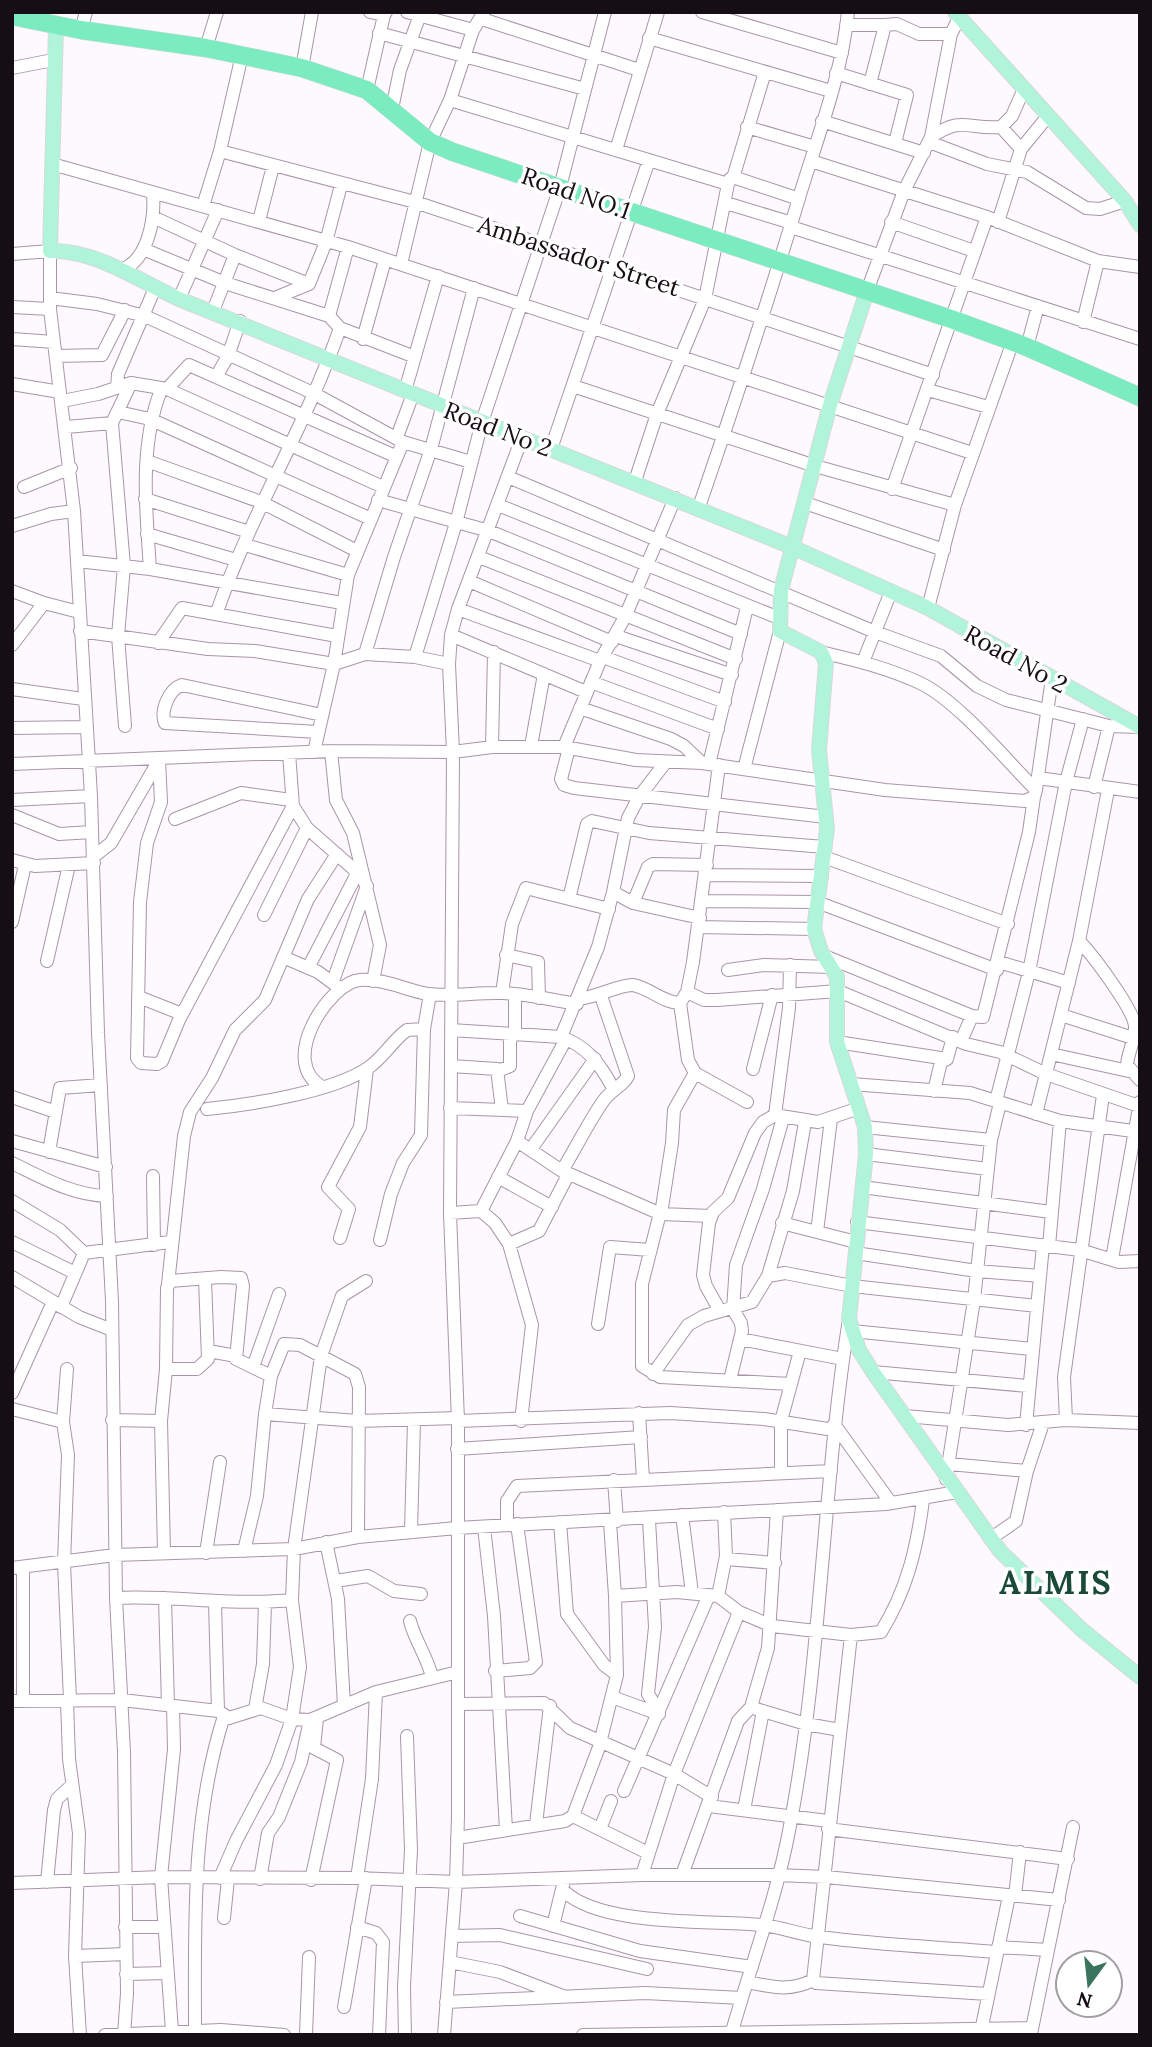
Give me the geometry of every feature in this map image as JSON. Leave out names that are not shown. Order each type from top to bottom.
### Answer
[{"type":"highway","name":"Road NO.1","points":[[17,15],[56,26],[205,48],[302,68],[367,90],[430,142],[951,319],[1138,391]]},
{"type":"main road","points":[[957,15],[1125,201],[1140,225]]},
{"type":"main road","points":[[50,251],[56,26]]},
{"type":"main road","name":"Road No 2","points":[[50,251],[65,250],[120,270],[179,299],[240,321],[442,407],[635,481],[792,547],[890,594],[928,608],[1140,727]]},
{"type":"main road","points":[[867,291],[830,405],[792,547],[781,590],[779,624],[821,652],[826,663],[819,750],[826,817],[825,852],[814,929],[838,991],[836,1042],[865,1128],[866,1154],[857,1222],[850,1325],[873,1372],[948,1471],[957,1492],[990,1539],[1015,1567],[1081,1629],[1140,1677]]},
{"type":"street","points":[[81,30],[86,12]]},
{"type":"street","points":[[205,48],[217,12]]},
{"type":"street","points":[[302,68],[312,12]]},
{"type":"street","points":[[367,90],[385,14],[370,12]]},
{"type":"street","points":[[415,657],[456,523],[482,422],[560,187],[605,12]]},
{"type":"street","points":[[616,150],[658,12]]},
{"type":"street","points":[[702,12],[842,53]]},
{"type":"street","points":[[392,109],[416,13],[473,30]]},
{"type":"street","points":[[867,291],[891,222],[928,144],[957,15]]},
{"type":"street","points":[[401,264],[430,142],[450,100],[473,30],[483,16],[639,70]]},
{"type":"street","points":[[699,507],[764,317],[792,225],[842,53],[847,18],[893,20],[919,34],[951,34]]},
{"type":"street","points":[[870,84],[893,20]]},
{"type":"street","points":[[379,33],[585,89]]},
{"type":"street","points":[[649,38],[831,91]]},
{"type":"street","points":[[203,206],[220,151],[242,55]]},
{"type":"street","points":[[12,68],[53,61]]},
{"type":"street","points":[[635,481],[657,414],[705,299],[731,181],[765,72]]},
{"type":"street","points":[[836,73],[907,95],[895,143]]},
{"type":"street","points":[[928,144],[948,126],[963,122],[982,128],[1001,127],[1012,116],[1023,91]]},
{"type":"street","points":[[450,100],[649,160],[799,199]]},
{"type":"street","points":[[892,489],[974,251],[992,220],[1021,149],[1048,116]]},
{"type":"street","points":[[822,121],[895,143],[928,144],[987,164],[1027,172],[1086,208],[1100,209],[1125,201]]},
{"type":"street","points":[[747,127],[815,147]]},
{"type":"street","points":[[1001,127],[1021,149]]},
{"type":"street","name":"Ambassador Street","points":[[220,151],[341,185],[415,202],[933,375]]},
{"type":"street","points":[[551,449],[649,160]]},
{"type":"street","points":[[811,161],[992,220],[1098,261],[1140,267]]},
{"type":"street","points":[[52,164],[348,247],[520,302],[741,379],[830,405],[972,453]]},
{"type":"street","points":[[259,221],[273,166]]},
{"type":"street","points":[[278,297],[309,284],[326,242],[341,185]]},
{"type":"street","points":[[120,270],[132,265],[143,249],[153,217],[153,194]]},
{"type":"street","points":[[726,203],[1140,339]]},
{"type":"street","points":[[179,299],[218,210]]},
{"type":"street","points":[[153,217],[235,255],[309,284]]},
{"type":"street","points":[[891,222],[974,251]]},
{"type":"street","points":[[329,316],[348,247]]},
{"type":"street","points":[[143,249],[225,283],[278,297],[329,316],[340,328],[363,339],[415,357]]},
{"type":"street","points":[[12,254],[50,251],[50,303],[74,511],[83,699],[91,796],[110,1251],[116,1598],[122,1700],[126,1954],[124,2034]]},
{"type":"street","points":[[213,311],[235,255]]},
{"type":"street","points":[[363,339],[385,260]]},
{"type":"street","points":[[1083,322],[1098,261]]},
{"type":"street","points":[[314,752],[334,664],[348,575],[400,440],[415,357],[438,276]]},
{"type":"street","points":[[117,388],[118,374],[155,288]]},
{"type":"street","points":[[365,654],[431,449],[474,288]]},
{"type":"street","points":[[12,307],[50,303],[125,310],[145,316],[313,393],[400,440],[471,462]]},
{"type":"street","points":[[928,608],[955,505],[988,407],[1038,306]]},
{"type":"street","points":[[102,355],[125,310]]},
{"type":"street","points":[[216,377],[228,356],[240,321]]},
{"type":"street","points":[[217,612],[226,582],[329,359],[340,328]]},
{"type":"street","points":[[12,339],[54,342]]},
{"type":"street","points":[[102,355],[118,374]]},
{"type":"street","points":[[56,356],[102,355]]},
{"type":"street","points":[[150,569],[145,499],[150,419],[164,389],[189,365],[395,456]]},
{"type":"street","points":[[12,384],[61,396],[117,388],[131,383],[164,389],[383,487]]},
{"type":"street","points":[[125,726],[118,636],[124,566],[115,417],[131,383]]},
{"type":"street","points":[[573,386],[815,466],[955,505]]},
{"type":"street","points":[[928,390],[988,407]]},
{"type":"street","points":[[66,428],[115,417],[150,419],[371,519]]},
{"type":"street","points":[[444,2035],[456,1882],[458,1704],[458,1420],[450,1213],[453,752],[449,664],[451,635],[458,609],[523,438]]},
{"type":"street","points":[[147,461],[261,502],[357,551]]},
{"type":"street","points":[[24,487],[71,468]]},
{"type":"street","points":[[508,477],[781,590],[875,632],[941,656],[977,686],[994,695],[1108,726],[1140,727]]},
{"type":"street","points":[[675,498],[625,617],[601,659],[580,708],[566,748],[561,779],[564,785],[639,797],[826,817]]},
{"type":"street","points":[[145,499],[348,575]]},
{"type":"street","points":[[378,500],[489,531],[741,634]]},
{"type":"street","points":[[805,503],[943,550]]},
{"type":"street","points":[[498,506],[647,565],[747,607],[779,624],[744,769]]},
{"type":"street","points":[[13,527],[51,514],[74,511]]},
{"type":"street","points":[[147,534],[236,560]]},
{"type":"street","points":[[479,557],[567,590],[625,617],[736,660]]},
{"type":"street","points":[[77,561],[150,569],[342,603]]},
{"type":"street","points":[[469,582],[614,639],[732,675]]},
{"type":"street","points":[[12,592],[79,612]]},
{"type":"street","points":[[863,662],[890,594]]},
{"type":"street","points":[[12,645],[17,631],[44,603]]},
{"type":"street","points":[[747,607],[710,764],[714,806],[703,901],[684,997],[688,1060],[695,1073],[747,1102]]},
{"type":"street","points":[[158,643],[180,608],[217,612],[337,636]]},
{"type":"street","points":[[458,609],[725,702]]},
{"type":"street","points":[[80,631],[158,643],[256,651],[334,664],[365,654],[415,657],[449,664]]},
{"type":"street","points":[[451,635],[544,674],[718,729]]},
{"type":"street","points":[[492,747],[494,652]]},
{"type":"street","points":[[821,652],[863,662],[921,684],[940,696],[1036,788]]},
{"type":"street","points":[[531,746],[544,674]]},
{"type":"street","points":[[728,970],[829,962],[972,1016],[983,1017],[998,966],[1029,832],[1052,678]]},
{"type":"street","points":[[318,732],[230,724],[188,727],[165,723],[162,714],[173,690],[182,685],[322,715]]},
{"type":"street","points":[[12,689],[83,699]]},
{"type":"street","points":[[580,708],[671,739],[710,764]]},
{"type":"street","points":[[1027,1471],[948,1471],[974,1300],[991,1140],[1007,1057],[1029,972],[1066,782],[1083,719]]},
{"type":"street","points":[[1094,787],[1108,726]]},
{"type":"street","points":[[12,728],[87,727]]},
{"type":"street","points":[[12,764],[331,751],[453,752],[531,746],[566,748],[665,763],[710,764],[823,782],[1025,801],[1036,788],[1066,782],[1108,790],[1140,792]]},
{"type":"street","points":[[331,751],[336,800],[353,833],[380,945],[373,981]]},
{"type":"street","points":[[289,753],[292,803],[307,828],[360,868]]},
{"type":"street","points":[[12,860],[26,865],[69,864],[94,860],[111,843],[159,760]]},
{"type":"street","points":[[159,760],[161,802],[147,843],[140,902],[137,1058],[141,1063],[157,1064],[162,1061],[182,1014],[292,803]]},
{"type":"street","points":[[481,1211],[517,1141],[527,1111],[578,1001],[609,909],[624,830],[639,797],[665,763]]},
{"type":"street","points":[[1036,1114],[1079,941],[1108,790]]},
{"type":"street","points":[[175,819],[242,793],[292,803]]},
{"type":"street","points":[[12,800],[91,796]]},
{"type":"street","points":[[12,815],[60,834],[92,831]]},
{"type":"street","points":[[569,899],[587,824],[592,821],[624,830],[710,836],[825,852],[1007,924]]},
{"type":"street","points":[[264,915],[307,828]]},
{"type":"street","points":[[164,1552],[161,1421],[166,1369],[167,1284],[170,1242],[190,1112],[212,1078],[235,1030],[265,1000],[308,899],[337,853]]},
{"type":"street","points":[[47,961],[69,864]]},
{"type":"street","points":[[633,903],[649,867],[653,864],[706,870],[822,876]]},
{"type":"street","points":[[12,922],[26,865]]},
{"type":"street","points":[[308,968],[360,868]]},
{"type":"street","points":[[322,1087],[306,1072],[303,1052],[310,1032],[336,985],[367,886]]},
{"type":"street","points":[[451,1066],[498,1071],[511,1064],[513,1035],[506,954],[514,916],[526,888],[609,909]]},
{"type":"street","points":[[613,892],[633,903],[699,923],[814,929]]},
{"type":"street","points":[[703,901],[817,902],[998,966],[1069,983]]},
{"type":"street","points":[[1079,941],[1094,956],[1136,1028],[1127,1065],[1138,1075]]},
{"type":"street","points":[[506,954],[538,962],[539,998]]},
{"type":"street","points":[[283,957],[336,985],[359,980],[373,981],[430,994],[509,993],[578,1001],[631,985],[704,1000],[838,991],[1139,1107],[1137,1132],[1112,1259]]},
{"type":"street","points":[[727,1310],[736,1265],[763,1189],[779,1116],[790,995],[790,965]]},
{"type":"street","points":[[380,1240],[391,1194],[403,1163],[421,1135],[424,1029],[430,994]]},
{"type":"street","points":[[753,1069],[772,995]]},
{"type":"street","points":[[509,1244],[539,1231],[567,1178],[565,1171],[613,1088],[624,1083],[628,1076],[601,996]]},
{"type":"street","points":[[139,997],[182,1014]]},
{"type":"street","points":[[1061,1015],[1136,1028]]},
{"type":"street","points":[[934,1091],[941,1062],[947,1059],[972,1016]]},
{"type":"street","points":[[207,1109],[263,1103],[322,1087],[367,1069],[407,1030],[424,1029]]},
{"type":"street","points":[[451,1030],[563,1038],[586,1050],[595,1059],[613,1088]]},
{"type":"street","points":[[836,1042],[947,1059]]},
{"type":"street","points":[[1051,1054],[1138,1075]]},
{"type":"street","points":[[531,1149],[595,1059]]},
{"type":"street","points":[[340,1238],[349,1209],[328,1187],[359,1127],[367,1069]]},
{"type":"street","points":[[498,1071],[502,1110]]},
{"type":"street","points":[[695,1073],[674,1110],[672,1143],[661,1214],[642,1284],[642,1366],[653,1374],[685,1380],[791,1384]]},
{"type":"street","points":[[851,1084],[970,1093],[1060,1121],[1137,1132]]},
{"type":"street","points":[[49,1152],[62,1086],[101,1085]]},
{"type":"street","points":[[1066,1420],[1064,1377],[1103,1095]]},
{"type":"street","points":[[12,1097],[56,1112]]},
{"type":"street","points":[[450,1108],[527,1111]]},
{"type":"street","points":[[730,1380],[741,1323],[706,1286],[703,1275],[711,1216],[728,1198],[755,1133],[763,1122],[779,1116],[805,1122],[831,1119],[859,1108]]},
{"type":"street","points":[[817,1232],[831,1119]]},
{"type":"street","points":[[1026,1425],[1040,1276],[1051,1212],[1060,1121]]},
{"type":"street","points":[[653,1374],[688,1325],[752,1302],[768,1276],[793,1191],[805,1122]]},
{"type":"street","points":[[865,1128],[991,1140]]},
{"type":"street","points":[[12,1141],[106,1167]]},
{"type":"street","points":[[517,1141],[565,1171],[661,1214],[711,1216]]},
{"type":"street","points":[[866,1154],[988,1169]]},
{"type":"street","points":[[12,1163],[68,1189],[89,1195],[107,1196]]},
{"type":"street","points":[[153,1176],[154,1245]]},
{"type":"street","points":[[498,1177],[552,1207]]},
{"type":"street","points":[[862,1187],[1051,1212]]},
{"type":"street","points":[[12,1201],[60,1230],[84,1253],[170,1242]]},
{"type":"street","points":[[450,1213],[481,1211],[495,1223],[509,1244],[533,1333],[521,1421]]},
{"type":"street","points":[[857,1222],[1080,1250],[1124,1263],[1140,1261]]},
{"type":"street","points":[[782,1223],[817,1232],[855,1247],[977,1271],[1040,1276]]},
{"type":"street","points":[[12,1242],[73,1272]]},
{"type":"street","points":[[598,1324],[610,1247],[650,1250]]},
{"type":"street","points":[[12,1393],[84,1253]]},
{"type":"street","points":[[768,1276],[793,1274],[852,1286],[1037,1306]]},
{"type":"street","points":[[167,1284],[173,1280],[234,1276],[242,1280],[236,1356],[238,1361],[271,1376]]},
{"type":"street","points":[[12,1277],[57,1304],[112,1330]]},
{"type":"street","points":[[166,1369],[202,1367],[209,1351],[205,1279]]},
{"type":"street","points":[[224,1919],[224,1878],[236,1841],[276,1765],[292,1719],[300,1667],[292,1600],[294,1549],[321,1356],[342,1296],[366,1281]]},
{"type":"street","points":[[253,1367],[279,1294]]},
{"type":"street","points":[[732,2033],[764,1925],[792,1815],[816,1632],[834,1427],[850,1325],[967,1343],[1032,1349]]},
{"type":"street","points":[[740,1339],[843,1359]]},
{"type":"street","points":[[244,1551],[257,1496],[271,1376],[284,1345],[296,1343],[355,1374],[358,1383],[358,1537]]},
{"type":"street","points":[[209,1351],[236,1356]]},
{"type":"street","points":[[781,1473],[781,1421],[800,1351]]},
{"type":"street","points":[[67,1369],[64,1422],[68,1455],[64,1563],[72,1785],[79,1833],[75,1881],[75,1956],[80,2035]]},
{"type":"street","points":[[873,1372],[1028,1386]]},
{"type":"street","points":[[12,1409],[64,1422]]},
{"type":"street","points":[[265,1413],[358,1421],[521,1421],[639,1413],[781,1421],[834,1427],[891,1503]]},
{"type":"street","points":[[639,1413],[643,1479]]},
{"type":"street","points":[[905,1416],[956,1422],[1026,1425],[1066,1420],[1140,1423]]},
{"type":"street","points":[[112,1420],[161,1421]]},
{"type":"street","points":[[411,1531],[414,1421]]},
{"type":"street","points":[[990,1539],[1016,1521],[1027,1471],[1043,1423]]},
{"type":"street","points":[[457,1449],[641,1437]]},
{"type":"street","points":[[206,1553],[220,1462]]},
{"type":"street","points":[[495,1671],[530,1668],[536,1662],[507,1501],[517,1486],[831,1471]]},
{"type":"street","points":[[457,1838],[565,1821],[573,1816],[600,1742],[617,1675],[614,1480]]},
{"type":"street","points":[[458,1672],[376,1692],[313,1719],[292,1719],[277,1712],[255,1709],[239,1717],[122,1700],[18,1701],[18,1568],[115,1555],[294,1549],[358,1537],[411,1531],[512,1524],[649,1520],[682,1515],[891,1503],[923,1500],[957,1492]]},
{"type":"street","points":[[614,1596],[692,1592],[713,1595],[739,1612],[772,1626],[851,1635],[881,1632],[903,1594],[917,1543],[923,1500]]},
{"type":"street","points":[[744,1810],[757,1709],[772,1626],[777,1510]]},
{"type":"street","points":[[624,1791],[713,1595],[726,1559],[724,1513]]},
{"type":"street","points":[[682,1515],[692,1592]]},
{"type":"street","points":[[649,1520],[655,1651],[648,1694],[659,1713]]},
{"type":"street","points":[[559,1522],[567,1614],[604,1665],[617,1675]]},
{"type":"street","points":[[484,1527],[494,1616],[506,1830]]},
{"type":"street","points":[[326,1542],[335,1581],[344,1704]]},
{"type":"street","points":[[726,1559],[775,1563]]},
{"type":"street","points":[[335,1581],[368,1576],[394,1591],[421,1594]]},
{"type":"street","points":[[116,1598],[165,1598],[215,1603],[292,1600]]},
{"type":"street","points":[[165,1598],[174,1749],[161,1877],[163,1927],[177,2032]]},
{"type":"street","points":[[195,2031],[196,1877],[200,1815],[221,1714],[215,1603]]},
{"type":"street","points":[[255,1709],[263,1664],[265,1603]]},
{"type":"street","points":[[642,1875],[674,1774],[739,1612]]},
{"type":"street","points":[[410,1621],[414,1636],[428,1658],[432,1677]]},
{"type":"street","points":[[813,1980],[851,1635]]},
{"type":"street","points":[[344,2007],[362,1878],[371,1789],[376,1692]]},
{"type":"street","points":[[612,1697],[659,1713]]},
{"type":"street","points":[[458,1704],[535,1701],[550,1706],[570,1728],[674,1774],[711,1801],[744,1810],[792,1815],[828,1825],[1068,1858]]},
{"type":"street","points":[[536,1824],[550,1706]]},
{"type":"street","points":[[682,1875],[740,1717],[757,1709],[806,1724],[840,1730]]},
{"type":"street","points":[[260,1879],[268,1833],[279,1818],[301,1762],[313,1719]]},
{"type":"street","points":[[311,1880],[337,1760],[314,1748],[313,1719]]},
{"type":"street","points":[[405,2035],[404,1987],[410,1881],[407,1736]]},
{"type":"street","points":[[47,1882],[54,1810],[57,1799],[72,1785]]},
{"type":"street","points":[[600,1829],[611,1801]]},
{"type":"street","points":[[573,1816],[648,1853]]},
{"type":"street","points":[[583,2035],[1032,2031],[1073,1827]]},
{"type":"street","points":[[981,2031],[1020,1852]]},
{"type":"street","points":[[12,1883],[196,1877],[311,1880],[362,1878],[564,1884],[642,1875],[777,1875],[826,1877],[1059,1900]]},
{"type":"street","points":[[564,1884],[587,1903],[631,1917],[764,1925],[818,1937],[997,1950],[1048,1950]]},
{"type":"street","points":[[553,1926],[564,1884]]},
{"type":"street","points":[[520,1916],[654,1953],[752,1967]]},
{"type":"street","points":[[125,1927],[163,1927]]},
{"type":"street","points":[[357,1927],[376,1933],[383,1942],[379,2035]]},
{"type":"street","points":[[452,1936],[500,1935],[647,1969]]},
{"type":"street","points":[[645,1993],[647,1969],[654,1953]]},
{"type":"street","points":[[75,1956],[126,1954]]},
{"type":"street","points":[[306,2035],[309,1957]]},
{"type":"street","points":[[450,1962],[519,1978],[566,1998]]},
{"type":"street","points":[[126,1974],[195,1978]]},
{"type":"street","points":[[747,1982],[797,1989],[813,1980]]},
{"type":"street","points":[[813,1980],[816,1983],[988,1994]]},
{"type":"street","points":[[446,2002],[645,1993],[742,1998]]},
{"type":"street","points":[[105,2035],[195,2031],[284,2035]]},
{"type":"district","name":"ALMIS","points":[[1056,1582]]}]
